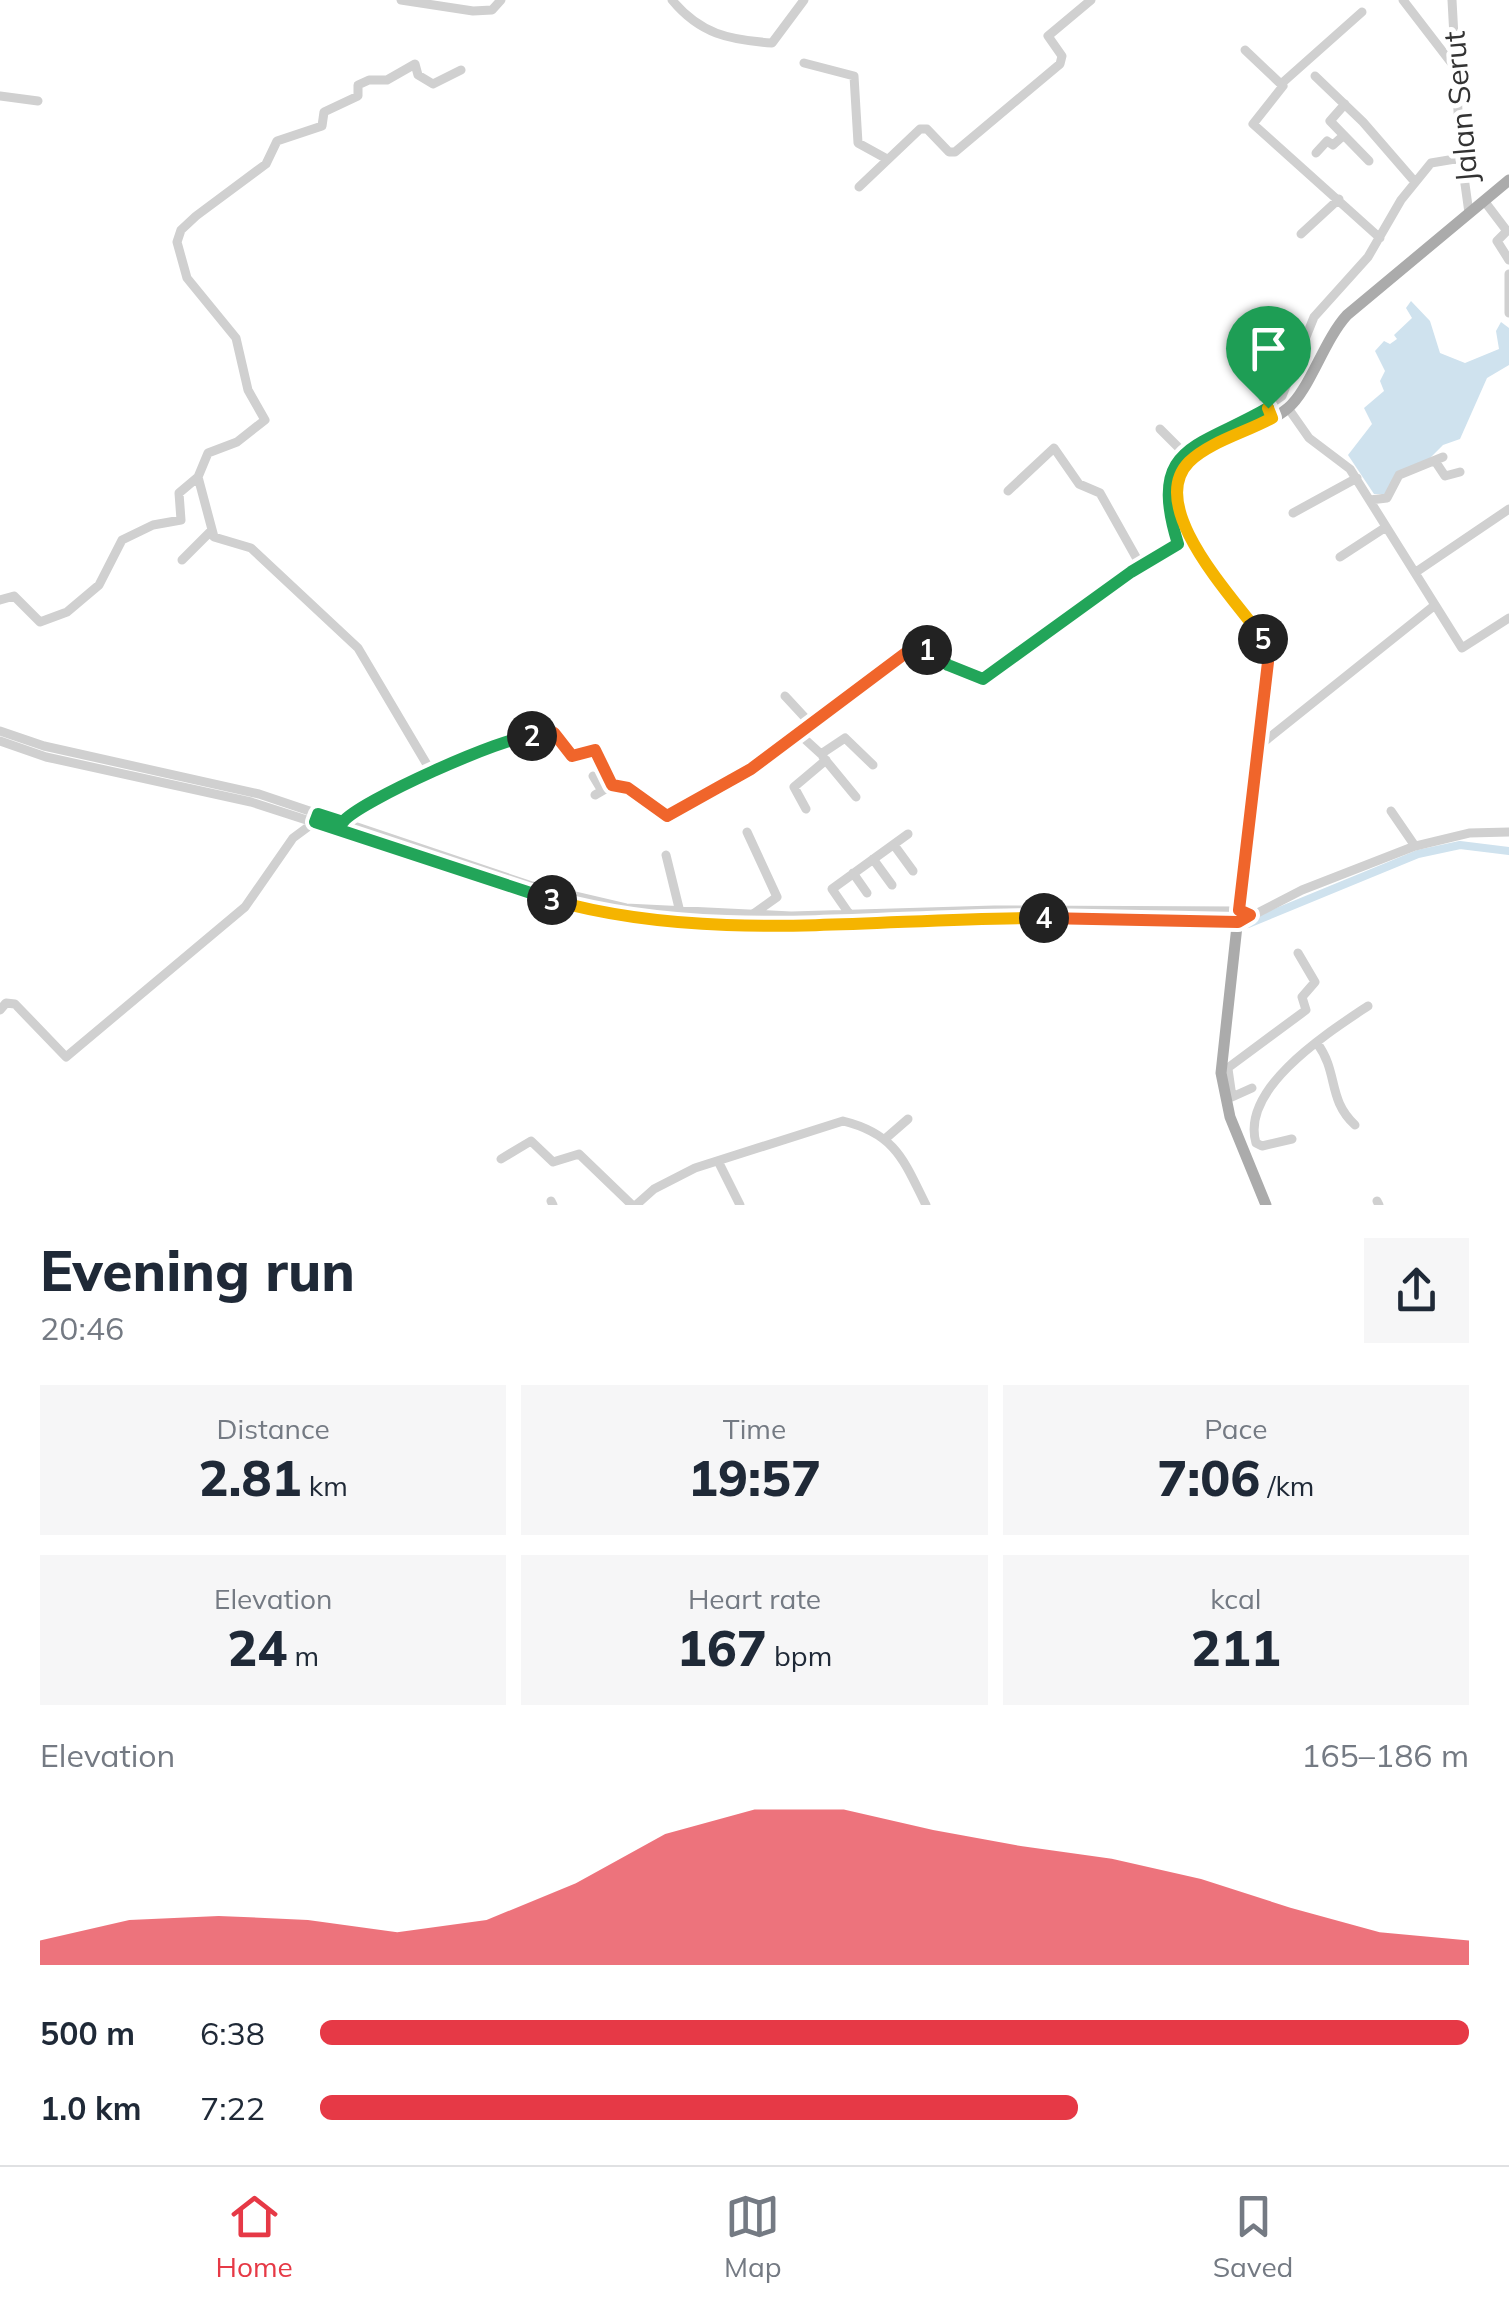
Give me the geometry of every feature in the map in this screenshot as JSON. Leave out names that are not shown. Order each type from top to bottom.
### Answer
[{"type":"main road","points":[[1266,1205],[1237,1133],[1224,1071],[1232,916],[1260,745],[1267,646],[1184,541],[1178,495],[1180,474],[1187,456],[1270,413],[1288,408],[1341,321],[1509,180]]},
{"type":"street","points":[[401,0],[487,11],[501,0]]},
{"type":"street","points":[[672,0],[698,26],[713,34],[772,43],[804,0]]},
{"type":"street","points":[[860,187],[923,128],[949,152],[955,152],[1060,64],[1062,56],[1048,36],[1090,0]]},
{"type":"street","points":[[1403,0],[1454,66]]},
{"type":"street","name":"Jalan Serut","points":[[1452,0],[1461,158],[1469,213]]},
{"type":"street","points":[[1281,84],[1362,12]]},
{"type":"street","points":[[1244,50],[1281,84],[1282,90],[1253,124],[1380,238]]},
{"type":"street","points":[[804,63],[854,76],[858,143],[886,159]]},
{"type":"street","points":[[0,600],[9,595],[19,598],[40,622],[67,612],[104,577],[122,540],[152,524],[181,520],[179,492],[198,478],[208,452],[236,442],[265,420],[248,390],[236,338],[187,278],[178,235],[220,195],[266,164],[278,141],[320,128],[324,112],[358,96],[358,85],[369,80],[384,81],[415,64],[418,74],[437,84],[461,70]]},
{"type":"street","points":[[1315,76],[1346,104],[1416,182]]},
{"type":"street","points":[[0,96],[38,100]]},
{"type":"street","points":[[1346,104],[1330,121],[1369,161]]},
{"type":"street","points":[[1316,153],[1327,141],[1333,145],[1344,135]]},
{"type":"street","points":[[1270,413],[1286,389],[1314,317],[1380,238],[1435,160],[1461,158]]},
{"type":"street","points":[[1302,234],[1339,199]]},
{"type":"street","points":[[1485,202],[1508,231],[1496,241],[1509,260]]},
{"type":"street","points":[[1509,274],[1509,312]]},
{"type":"street","points":[[1253,376],[1270,413]]},
{"type":"street","points":[[1288,408],[1310,438],[1340,459],[1375,500],[1386,527],[1464,649],[1509,618]]},
{"type":"street","points":[[1160,428],[1187,456]]},
{"type":"street","points":[[1008,491],[1054,448],[1079,484],[1100,493],[1141,566]]},
{"type":"street","points":[[1375,500],[1390,494],[1399,476],[1439,459],[1445,476],[1460,472]]},
{"type":"street","points":[[198,478],[211,531],[218,540],[250,548],[358,648],[432,773]]},
{"type":"street","points":[[1293,513],[1357,478]]},
{"type":"street","points":[[1416,572],[1509,509]]},
{"type":"street","points":[[1340,557],[1386,527]]},
{"type":"street","points":[[182,560],[211,531]]},
{"type":"street","points":[[593,776],[598,793],[612,785],[628,788],[667,816],[730,784],[915,646],[983,679],[1141,566],[1184,541]]},
{"type":"street","points":[[1260,745],[1435,605]]},
{"type":"street","points":[[785,696],[810,723]]},
{"type":"street","points":[[0,731],[44,746],[233,786],[402,847],[624,912],[722,918],[1232,916],[1416,846],[1469,833],[1509,832]]},
{"type":"street","points":[[343,822],[352,812],[512,738],[553,732],[572,756],[595,750],[612,785]]},
{"type":"street","points":[[798,733],[856,797]]},
{"type":"street","points":[[806,809],[794,788],[844,738],[873,765]]},
{"type":"street","points":[[0,742],[46,756],[343,822],[402,847]]},
{"type":"street","points":[[1391,811],[1416,846]]},
{"type":"street","points":[[0,1010],[6,1003],[15,1004],[66,1057],[246,907],[293,838],[317,818]]},
{"type":"street","points":[[747,832],[776,898],[752,915]]},
{"type":"street","points":[[850,915],[832,889],[908,834]]},
{"type":"street","points":[[894,844],[913,871]]},
{"type":"street","points":[[666,855],[680,912]]},
{"type":"street","points":[[874,859],[892,885]]},
{"type":"street","points":[[853,874],[868,894]]},
{"type":"street","points":[[624,912],[680,912],[722,918],[1232,916]]},
{"type":"street","points":[[1252,1088],[1232,1097],[1224,1071],[1306,1010],[1302,998],[1315,982],[1298,953]]},
{"type":"street","points":[[1292,1139],[1260,1146],[1254,1129],[1263,1097],[1317,1043],[1368,1006]]},
{"type":"street","points":[[1317,1043],[1330,1063],[1336,1104],[1354,1125]]},
{"type":"street","points":[[886,1140],[908,1119]]},
{"type":"street","points":[[501,1159],[531,1140],[550,1162],[578,1154],[638,1204],[686,1172],[843,1121],[886,1140],[911,1170],[926,1205]]},
{"type":"street","points":[[1237,1133],[1254,1129]]},
{"type":"street","points":[[720,1163],[740,1205]]},
{"type":"water","points":[[1411,301],[1430,321],[1440,353],[1465,363],[1499,349],[1496,331],[1501,322],[1509,328],[1509,365],[1487,378],[1460,439],[1443,445],[1428,460],[1399,471],[1388,494],[1374,494],[1348,455],[1372,424],[1364,408],[1384,391],[1380,381],[1385,371],[1375,351],[1384,341],[1390,344],[1397,339],[1394,335],[1412,318],[1406,308]]},
{"type":"waterway","points":[[1248,924],[1418,854],[1460,845],[1509,851]]},
{"type":"route","points":[[1268,408],[1272,418],[1191,460],[1180,474],[1178,495],[1190,538],[1208,569],[1248,616],[1268,650],[1239,910],[1250,915],[1238,922],[1002,918],[794,925],[610,915],[537,896],[315,822],[318,814],[343,822],[349,814],[401,787],[490,747],[518,736],[552,732],[572,756],[595,750],[612,785],[628,788],[667,816],[730,784],[915,646],[983,679],[1131,572],[1178,544],[1167,497],[1172,466],[1192,444],[1268,408]]}]
